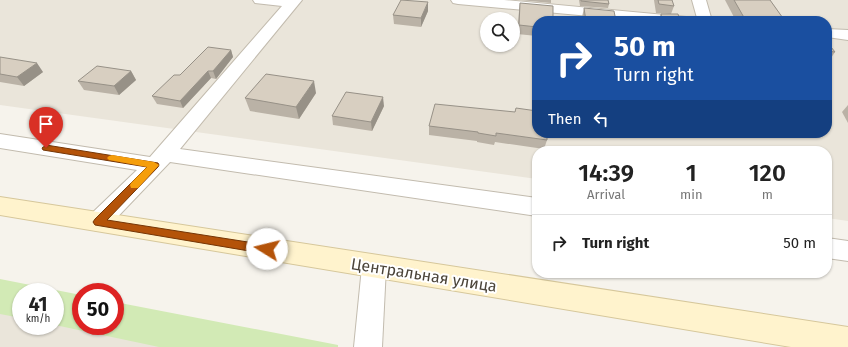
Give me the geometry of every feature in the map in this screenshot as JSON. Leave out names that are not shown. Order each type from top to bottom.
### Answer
[{"type":"main road","name":"Центральная улица","points":[[0,206],[848,342]]},
{"type":"street","points":[[260,0],[293,2]]},
{"type":"street","points":[[458,0],[638,16]]},
{"type":"street","points":[[699,0],[704,16]]},
{"type":"street","points":[[98,222],[160,159],[293,2]]},
{"type":"street","points":[[832,33],[848,35]]},
{"type":"street","points":[[0,141],[160,159],[532,206]]},
{"type":"street","points":[[832,249],[848,251]]},
{"type":"street","points":[[368,347],[374,267]]},
{"type":"shaded area","points":[[0,0],[848,0],[848,221],[832,219],[832,146],[532,146],[532,178],[0,105]]},
{"type":"shaded area","points":[[0,287],[12,290],[12,335],[64,335],[64,308],[72,316],[72,335],[124,335],[124,327],[311,347],[0,347]]},
{"type":"green space","points":[[0,279],[20,283],[12,283],[12,316],[0,314]]},
{"type":"green space","points":[[64,292],[72,293],[72,329],[64,327]]},
{"type":"green space","points":[[124,304],[338,345],[338,347],[159,347],[102,335],[124,335]]},
{"type":"building","points":[[401,0],[428,2],[421,18],[393,15]]},
{"type":"building","points":[[608,0],[609,4],[581,1]]},
{"type":"building","points":[[658,0],[672,0],[674,6],[659,4]]},
{"type":"building","points":[[734,0],[770,0],[781,16],[743,16]]},
{"type":"building","points":[[520,3],[553,6],[553,16],[532,16],[532,26],[520,25]]},
{"type":"building","points":[[584,8],[614,11],[615,16],[585,16]]},
{"type":"building","points":[[661,14],[678,14],[679,16],[661,16]]},
{"type":"building","points":[[208,47],[231,50],[213,71],[208,71],[180,101],[152,96],[174,75],[180,75]]},
{"type":"building","points":[[0,57],[37,63],[17,77],[0,74]]},
{"type":"building","points":[[97,66],[131,71],[114,86],[78,81]]},
{"type":"building","points":[[266,74],[314,81],[296,107],[245,98]]},
{"type":"building","points":[[346,92],[383,97],[371,122],[332,116]]},
{"type":"building","points":[[435,104],[515,112],[516,108],[532,110],[532,138],[496,133],[496,136],[478,132],[429,126]]},
{"type":"building","points":[[532,138],[547,138],[547,140]]},
{"type":"slow traffic","points":[[112,158],[154,165],[134,185]]},
{"type":"route","points":[[46,148],[154,165],[98,222],[267,249]]}]
